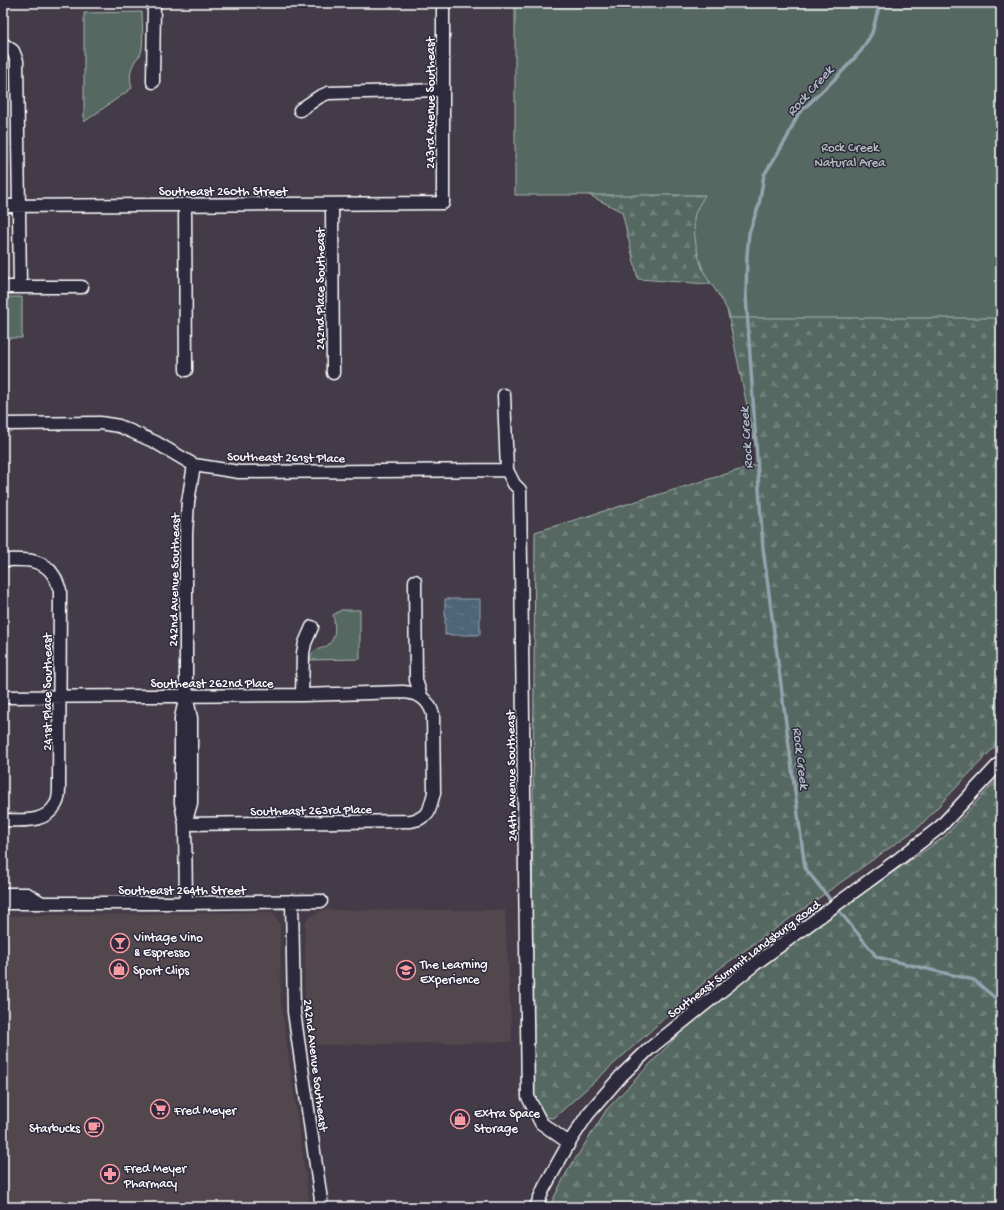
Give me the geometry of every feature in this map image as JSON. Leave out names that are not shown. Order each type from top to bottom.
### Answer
[{"type":"street","points":[[153,82],[154,3]]},
{"type":"street","name":"243rd Avenue Southeast","points":[[443,3],[443,203]]},
{"type":"street","points":[[6,46],[12,51],[17,60],[20,287]]},
{"type":"street","points":[[300,110],[319,97],[328,93],[443,90]]},
{"type":"street","name":"Southeast 260th Street","points":[[3,206],[443,203]]},
{"type":"street","points":[[185,204],[186,370]]},
{"type":"street","name":"242nd Place Southeast","points":[[332,204],[333,373]]},
{"type":"street","points":[[3,287],[82,287]]},
{"type":"street","name":"244th Avenue Southeast","points":[[504,395],[507,470],[514,484],[520,490],[528,1097],[541,1123],[568,1143]]},
{"type":"street","name":"Southeast 261st Place","points":[[3,424],[100,423],[119,426],[156,442],[194,465],[239,472],[507,470]]},
{"type":"street","name":"242nd Avenue Southeast","points":[[186,903],[185,824],[181,803],[181,718],[186,696],[186,534],[188,502],[194,465]]},
{"type":"street","name":"241st Place Southeast","points":[[3,560],[31,560],[44,565],[54,575],[60,590],[59,788],[57,803],[48,814],[35,820],[3,820]]},
{"type":"street","points":[[415,581],[416,680],[421,696]]},
{"type":"street","points":[[302,695],[304,643],[312,627]]},
{"type":"street","name":"Southeast 262nd Place","points":[[3,697],[302,695],[403,692],[421,696]]},
{"type":"street","name":"Southeast 263rd Place","points":[[185,824],[411,822],[419,819],[428,813],[434,794],[433,714],[430,705],[421,696]]},
{"type":"street","name":"Southeast Summit Landsburg Road","points":[[536,1207],[544,1188],[568,1143],[588,1114],[620,1076],[649,1049],[755,964],[900,858],[934,831],[959,808],[1001,762]]},
{"type":"street","name":"Southeast 264th Street","points":[[3,894],[27,894],[43,903]]},
{"type":"street","name":"242nd Avenue Southeast","points":[[292,901],[294,1012],[322,1207]]},
{"type":"street","name":"Southeast 264th Street","points":[[3,903],[321,901]]},
{"type":"shaded area","name":"The Learning Experience","points":[[322,910],[505,910],[512,1042],[310,1045],[305,1017],[305,922],[309,917]]},
{"type":"shaded area","points":[[272,912],[280,924],[281,1002],[310,1207],[3,1207],[3,916]]},
{"type":"green space","name":"Rock Creek Natural Area","points":[[515,3],[1001,3],[1001,318],[731,318],[704,272],[696,247],[694,217],[705,195],[515,195]]},
{"type":"green space","points":[[1001,3],[1001,740],[919,827],[720,968],[554,1118],[543,1117],[531,1091],[535,532],[759,464],[722,285],[638,279],[622,212],[531,165]]},
{"type":"green space","points":[[142,12],[142,49],[141,54],[132,67],[130,80],[132,88],[84,122],[84,13]]},
{"type":"green space","points":[[3,297],[22,297],[22,338],[3,338]]},
{"type":"green space","points":[[341,610],[360,610],[360,659],[310,660],[314,651],[325,647],[333,639],[335,631],[333,615]]},
{"type":"green space","points":[[1001,775],[1001,1207],[549,1207],[567,1172],[607,1109],[702,1010],[827,918],[944,837]]},
{"type":"water","points":[[445,599],[480,599],[480,635],[445,635]]},
{"type":"waterway","name":"Rock Creek","points":[[832,902],[805,868],[763,548],[746,296],[747,255],[749,233],[759,205],[764,175],[787,138],[798,114],[836,78],[861,51],[872,33],[878,10],[882,3]]},
{"type":"waterway","name":"Rock Creek","points":[[840,912],[877,957],[974,980],[1001,1003]]},
{"type":"place","name":"Vintage Vino & Espresso","points":[[120,943]]},
{"type":"place","name":"Sport Clips","points":[[119,969]]},
{"type":"place","name":"The Learning Experience","points":[[406,970]]},
{"type":"place","name":"Fred Meyer","points":[[160,1109]]},
{"type":"place","name":"Extra Space Storage","points":[[460,1119]]},
{"type":"place","name":"Starbucks","points":[[94,1127]]},
{"type":"place","name":"Fred Meyer Pharmacy","points":[[110,1174]]}]
